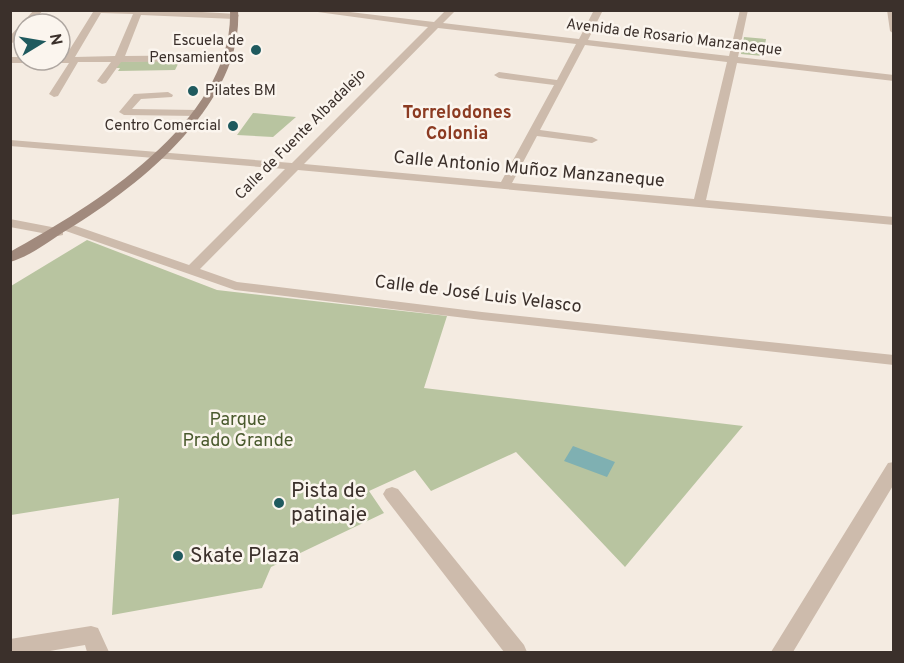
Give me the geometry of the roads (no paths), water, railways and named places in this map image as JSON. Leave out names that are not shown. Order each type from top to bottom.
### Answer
[{"type":"main road","points":[[10,258],[63,230],[121,190],[162,156],[198,113],[228,58],[235,37],[234,13]]},
{"type":"street","name":"Avenida de Rosario Manzaneque","points":[[308,10],[894,78]]},
{"type":"street","name":"Calle de Fuente Albadalejo","points":[[191,271],[452,10]]},
{"type":"street","points":[[505,185],[599,10]]},
{"type":"street","points":[[699,203],[744,10]]},
{"type":"street","points":[[891,10],[894,30]]},
{"type":"street","points":[[228,58],[72,60],[97,11],[234,13]]},
{"type":"street","points":[[102,81],[117,60],[138,12]]},
{"type":"street","points":[[54,94],[66,72]]},
{"type":"street","points":[[499,75],[559,83]]},
{"type":"street","points":[[168,95],[138,96],[124,112],[198,113]]},
{"type":"street","points":[[533,132],[592,140]]},
{"type":"street","name":"Calle Antonio Muñoz Manzaneque","points":[[10,143],[294,166],[894,221]]},
{"type":"street","name":"Calle de José Luis Velasco","points":[[10,223],[63,230],[235,286],[482,316],[894,360]]},
{"type":"street","points":[[782,652],[894,468]]},
{"type":"street","points":[[392,494],[516,652]]},
{"type":"street","points":[[10,649],[91,635],[98,652]]},
{"type":"water","points":[[573,446],[615,462],[607,477],[564,461]]},
{"type":"place","name":"Escuela de Pensamientos","points":[[256,50]]},
{"type":"place","name":"Pilates BM","points":[[193,91]]},
{"type":"place","name":"Centro Comercial","points":[[233,126]]},
{"type":"place","name":"Pista de patinaje","points":[[279,503]]},
{"type":"place","name":"Skate Plaza","points":[[178,556]]},
{"type":"district","name":"Torrelodones Colonia","points":[[457,123]]},
{"type":"park label","name":"Parque Prado Grande","points":[[238,430]]}]
